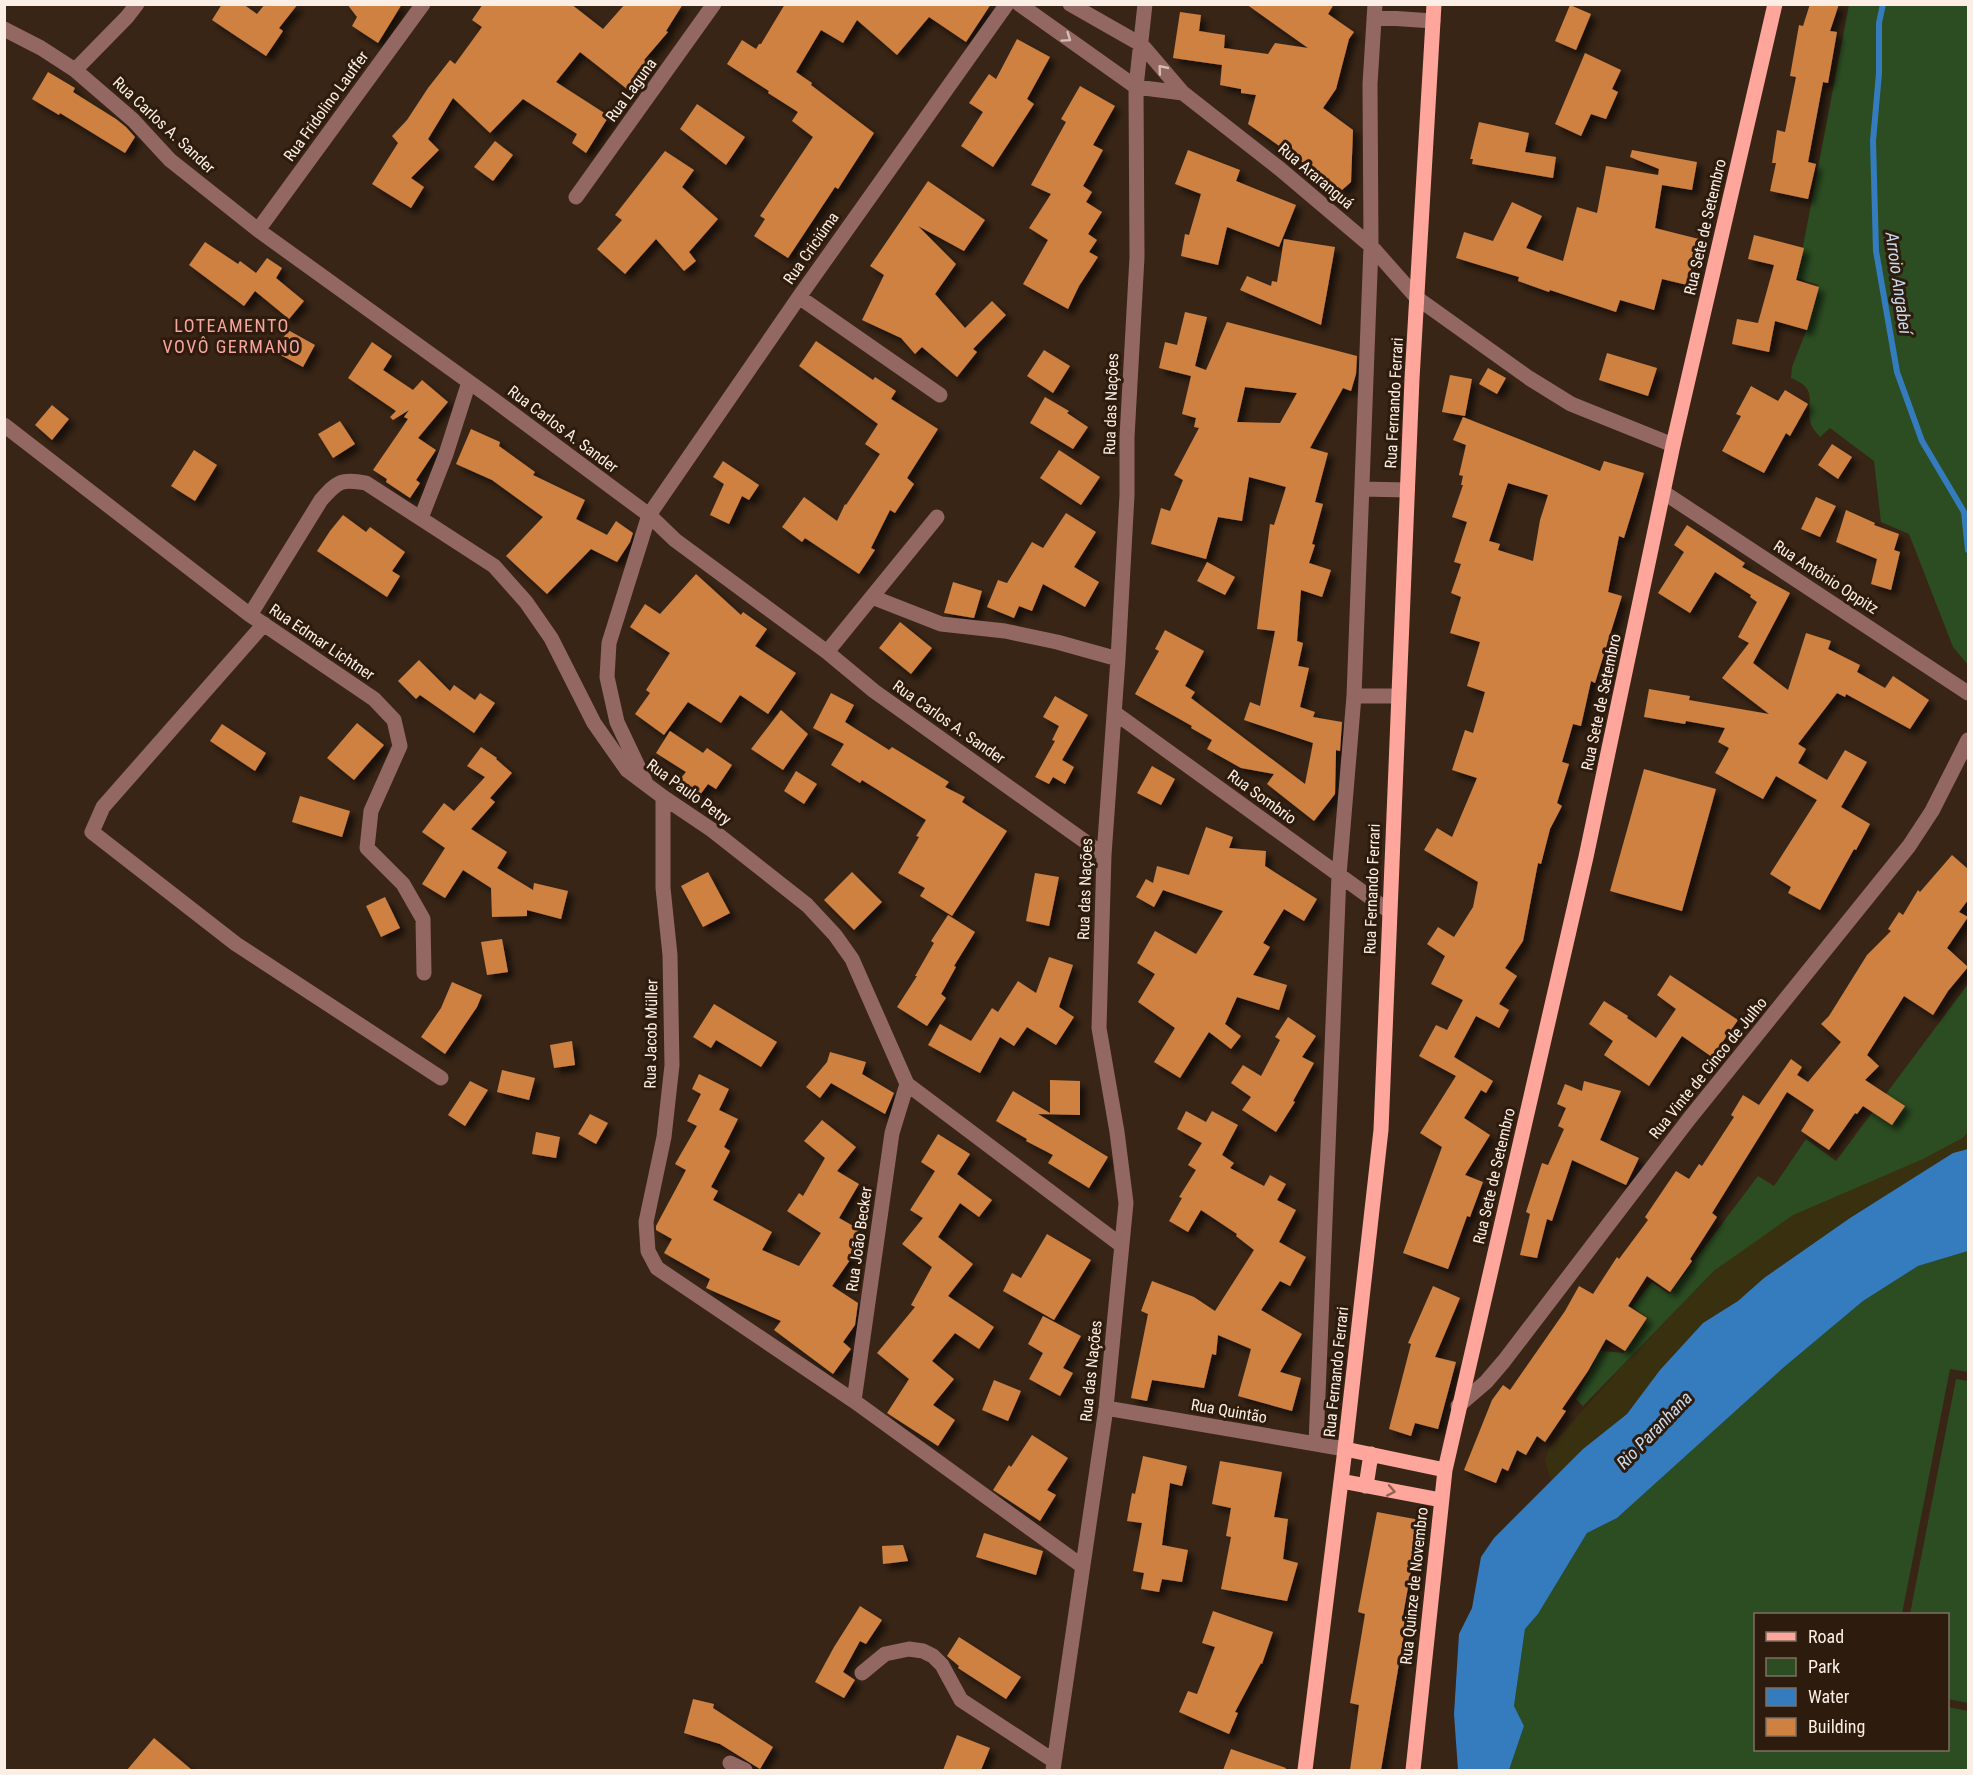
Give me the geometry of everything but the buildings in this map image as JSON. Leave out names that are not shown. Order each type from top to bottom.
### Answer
[{"type":"main road","name":"Rua Fernando Ferrari","points":[[1305,1770],[1345,1449],[1381,1130],[1407,490],[1434,4]]},
{"type":"main road","name":"Rua Sete de Setembro","points":[[1458,1406],[1586,857],[1673,445],[1775,4]]},
{"type":"main road","name":"Rua Quinze de Novembro","points":[[1413,1770],[1445,1470],[1458,1406]]},
{"type":"main road","points":[[1345,1449],[1445,1470]]},
{"type":"main road","points":[[1366,1486],[1371,1455]]},
{"type":"main road","points":[[1341,1481],[1442,1500]]},
{"type":"street","points":[[75,70],[127,18],[136,4]]},
{"type":"street","name":"Rua Fridolino Lauffer","points":[[258,230],[423,4]]},
{"type":"street","name":"Rua Laguna","points":[[576,197],[714,4]]},
{"type":"street","name":"Rua Criciúma","points":[[646,784],[616,722],[607,677],[609,643],[649,515],[799,297],[1007,4]]},
{"type":"street","points":[[1019,4],[1136,87],[1183,93]]},
{"type":"street","name":"Rua Araranguá","points":[[1070,4],[1142,45],[1183,93],[1280,169],[1371,246],[1417,298]]},
{"type":"street","name":"Rua das Nações","points":[[1054,1766],[1106,1408],[1126,1203],[1117,1132],[1099,1028],[1104,855],[1118,659],[1127,495],[1126,437],[1137,257],[1136,87],[1145,4]]},
{"type":"street","points":[[1316,1444],[1339,875],[1354,696],[1371,246],[1370,84],[1374,11],[1433,21]]},
{"type":"street","name":"Rua Carlos A. Sander","points":[[4,29],[75,70],[133,120],[170,160],[258,230],[649,515],[675,540],[827,652],[874,691],[1104,855]]},
{"type":"street","points":[[799,297],[940,395]]},
{"type":"street","points":[[1417,298],[1529,378],[1571,404],[1673,445]]},
{"type":"street","points":[[421,519],[446,454],[469,382]]},
{"type":"street","name":"Rua Edmar Lichtner","points":[[4,425],[250,615],[374,699],[394,720],[400,746],[371,811],[367,849],[403,884],[423,919],[424,973]]},
{"type":"street","name":"Rua Paulo Petry","points":[[250,615],[321,500],[336,484],[350,479],[366,483],[494,566],[526,602],[551,638],[594,723],[627,770],[712,830],[807,905],[835,935],[852,959],[907,1084]]},
{"type":"street","points":[[1362,489],[1407,490]]},
{"type":"street","name":"Rua Antônio Oppitz","points":[[1663,492],[1968,693]]},
{"type":"street","points":[[827,652],[938,517]]},
{"type":"street","points":[[872,597],[941,624],[1005,631],[1057,642],[1118,659]]},
{"type":"street","points":[[264,624],[103,807],[92,832],[236,944],[441,1078]]},
{"type":"street","points":[[1354,696],[1398,696]]},
{"type":"street","name":"Rua Sombrio","points":[[1115,713],[1389,911]]},
{"type":"street","name":"Rua Vinte de Cinco de Julho","points":[[1458,1406],[1486,1382],[1504,1361],[1696,1110],[1909,846],[1932,811],[1968,740]]},
{"type":"street","name":"Rua Jacob Müller","points":[[663,797],[663,888],[670,955],[672,1065],[664,1137],[646,1222],[648,1251],[657,1268],[854,1401]]},
{"type":"street","points":[[907,1084],[1121,1245]]},
{"type":"street","name":"Rua João Becker","points":[[854,1401],[892,1133],[907,1084]]},
{"type":"street","points":[[854,1401],[1082,1566]]},
{"type":"street","name":"Rua Quintão","points":[[1106,1408],[1345,1449]]},
{"type":"street","points":[[862,1672],[885,1654],[909,1649],[923,1651],[933,1656],[942,1665],[961,1700],[1054,1766]]},
{"type":"street","points":[[730,1763],[745,1770]]},
{"type":"green space","points":[[1849,5],[1968,5],[1968,665],[1953,647],[1909,534],[1881,522],[1874,461],[1830,428],[1820,437],[1811,423],[1810,395],[1805,386],[1791,378],[1792,367],[1805,334],[1818,285],[1797,278]]},
{"type":"green space","points":[[1968,984],[1968,1132],[1963,1138],[1715,1270],[1583,1406],[1576,1399],[1596,1359],[1591,1350],[1624,1353],[1648,1318],[1632,1307],[1652,1282],[1669,1294],[1758,1176],[1774,1186],[1806,1139],[1836,1161]]},
{"type":"green space","points":[[1968,1251],[1968,1372],[1950,1369],[1902,1613],[1754,1613],[1754,1751],[1949,1751],[1949,1707],[1968,1711],[1968,1770],[1509,1770],[1524,1726],[1514,1706],[1525,1629],[1538,1614],[1587,1533],[1617,1518],[1783,1368],[1863,1301],[1918,1266]]},
{"type":"green space","points":[[1956,1379],[1968,1381],[1968,1703],[1949,1699],[1949,1613],[1910,1613]]},
{"type":"sand","points":[[1968,1132],[1968,1149],[1953,1153],[1850,1218],[1764,1278],[1738,1301],[1703,1323],[1660,1370],[1627,1414],[1583,1449],[1551,1482],[1545,1460],[1549,1448],[1625,1363],[1715,1270],[1793,1215],[1923,1159],[1963,1138]]},
{"type":"water","name":"Rio Paranhana","points":[[1968,1149],[1968,1251],[1918,1266],[1863,1301],[1783,1368],[1617,1518],[1587,1533],[1538,1614],[1525,1629],[1514,1706],[1524,1726],[1509,1770],[1458,1770],[1454,1714],[1459,1634],[1472,1608],[1481,1557],[1494,1538],[1583,1449],[1627,1414],[1660,1370],[1703,1323],[1738,1301],[1764,1278],[1850,1218],[1953,1153]]},
{"type":"waterway","name":"Arroio Angabeí","points":[[1883,4],[1879,23],[1879,73],[1873,141],[1876,251],[1897,372],[1922,441],[1964,512],[1968,550]]},
{"type":"district","name":"LOTEAMENTO VOVÔ GERMANO","points":[[232,335]]}]
